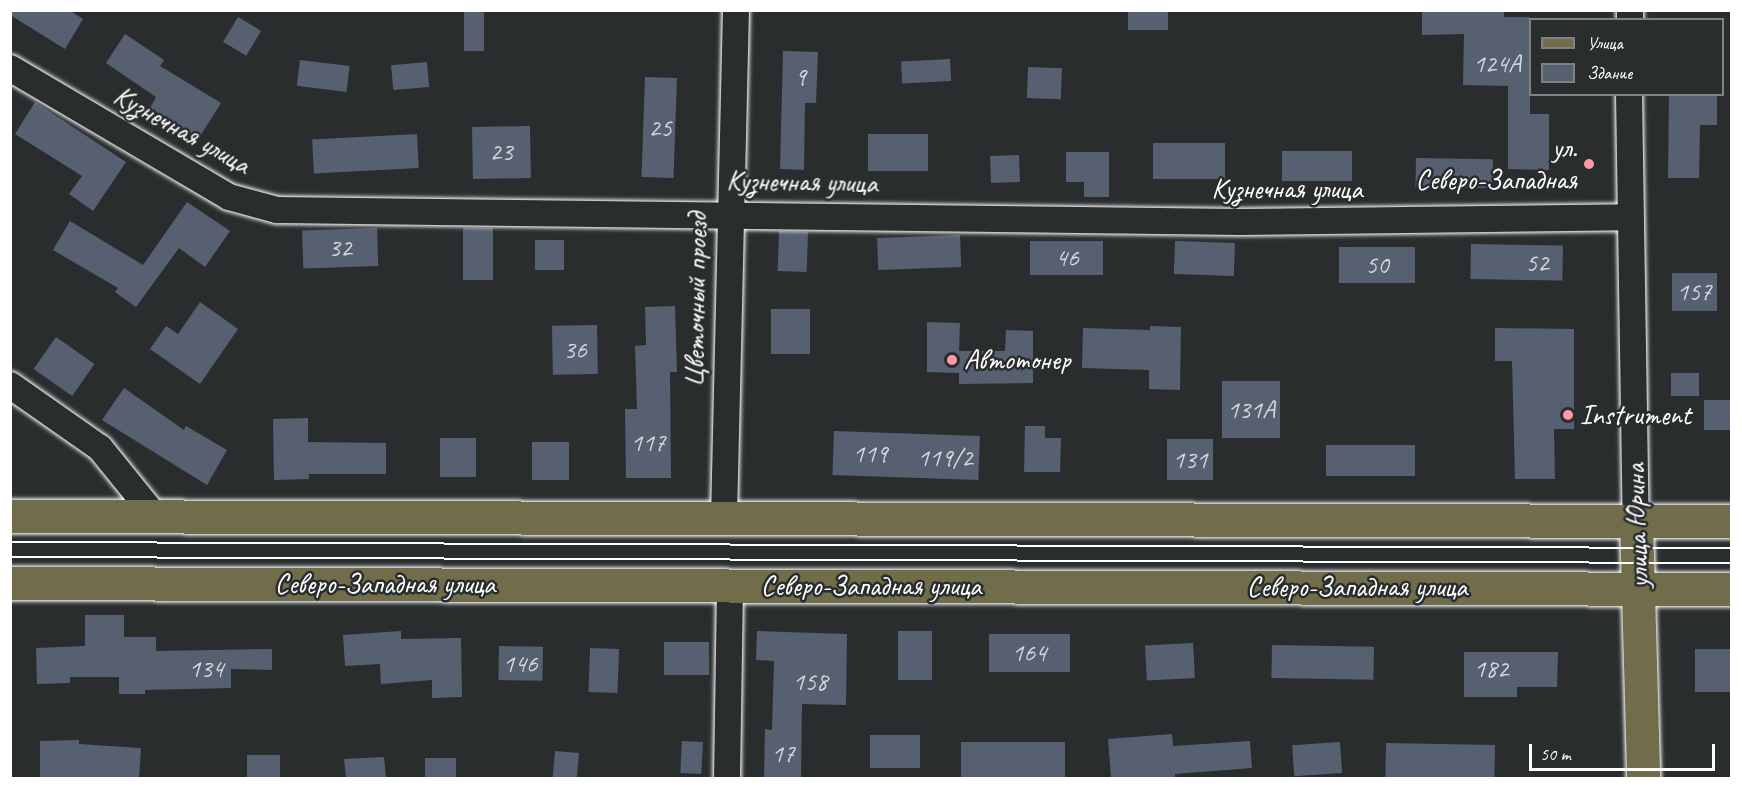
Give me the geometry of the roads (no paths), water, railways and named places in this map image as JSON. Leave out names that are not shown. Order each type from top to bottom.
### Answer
[{"type":"main road","points":[[10,516],[1731,521]]},
{"type":"main road","name":"улица Юрина","points":[[1636,520],[1643,778]]},
{"type":"main road","name":"Северо-Западная улица","points":[[10,583],[1731,589]]},
{"type":"street","name":"Цветочный проезд","points":[[724,518],[729,213],[736,10]]},
{"type":"street","name":"Кузнечная улица","points":[[10,68],[229,197],[277,210],[729,213],[1241,222],[1630,217]]},
{"type":"street","name":"улица Юрина","points":[[1629,96],[1636,520]]},
{"type":"street","points":[[10,385],[100,448],[155,516]]},
{"type":"street","points":[[727,778],[730,585]]},
{"type":"tram line","points":[[10,542],[1732,548]]},
{"type":"tram line","points":[[10,557],[1732,563]]},
{"type":"place","name":"ул. Северо-Западная","points":[[1589,164]]},
{"type":"place","name":"Автотонер","points":[[952,360]]},
{"type":"place","name":"Instrument","points":[[1568,415]]}]
